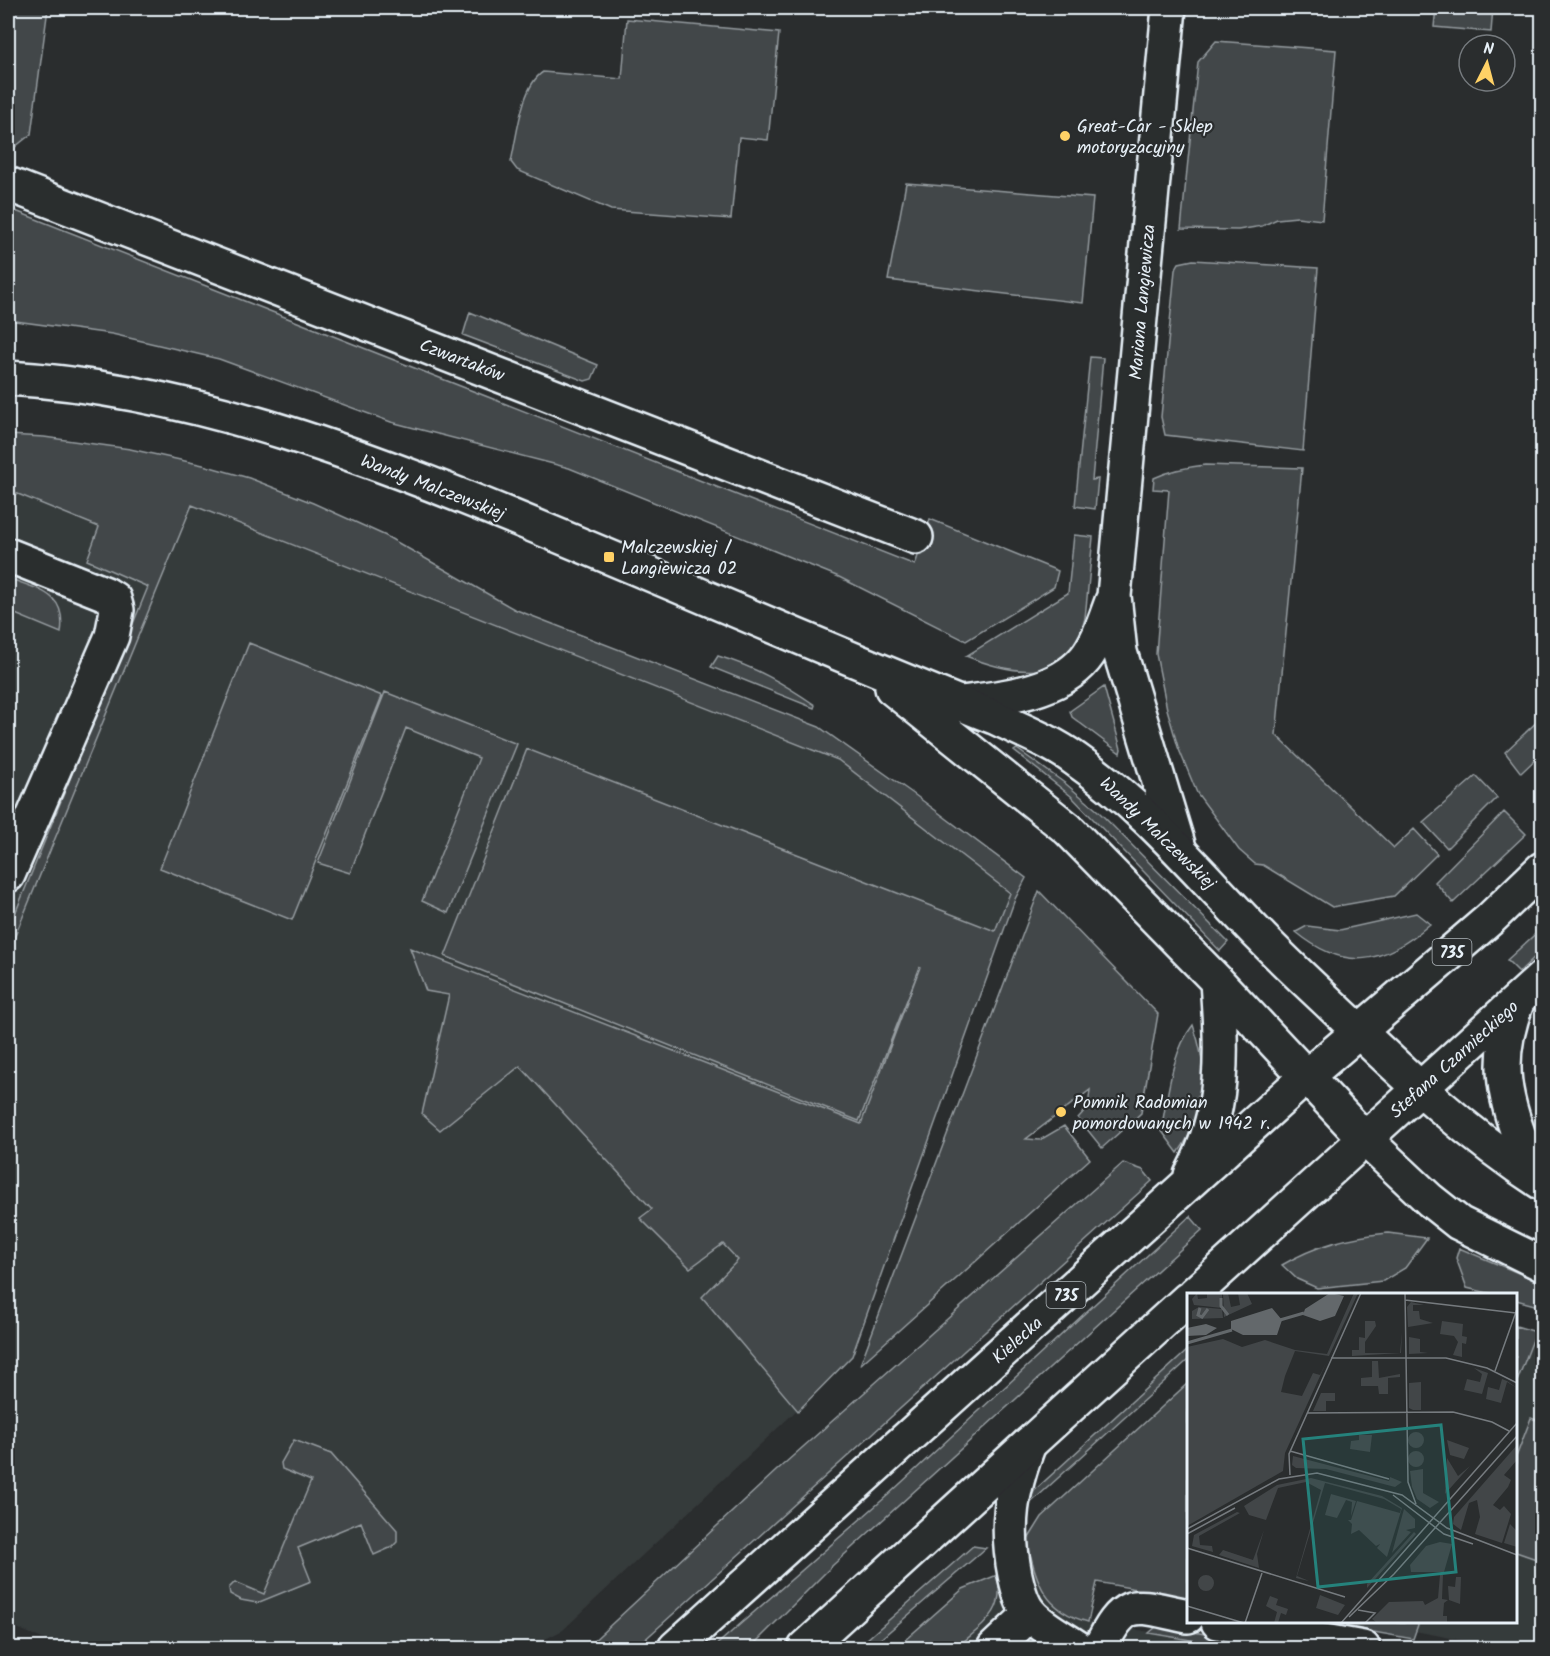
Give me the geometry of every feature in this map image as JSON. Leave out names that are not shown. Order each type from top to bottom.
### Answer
[{"type":"main road","name":"Mariana Langiewicza","points":[[1169,8],[1114,596],[1123,664],[1180,851]]},
{"type":"main road","name":"Czwartaków","points":[[8,184],[916,537]]},
{"type":"main road","name":"Wandy Malczewskiej","points":[[8,378],[52,381],[173,402],[285,432],[480,503],[994,717],[1073,757],[1101,778],[1180,851],[1263,939],[1420,1090],[1501,1157],[1538,1180]]},
{"type":"main road","points":[[8,555],[106,594],[114,599],[117,610],[112,636],[8,875]]},
{"type":"main road","name":"Mariana Langiewicza","points":[[961,703],[1022,692],[1065,675],[1084,660],[1099,635],[1114,596]]},
{"type":"main road","name":"Wandy Malczewskiej","points":[[842,654],[919,708],[1068,829],[1217,981],[1365,1139],[1459,1223],[1542,1264]]},
{"type":"main road","name":"735","points":[[1358,1031],[1490,919],[1542,869]]},
{"type":"main road","name":"Stefana Czarnieckiego","points":[[1365,1139],[1542,978]]},
{"type":"main road","points":[[1185,1187],[1212,1128],[1218,1095],[1222,1053],[1217,981]]},
{"type":"main road","points":[[1518,1000],[1509,1022],[1504,1054],[1505,1090],[1510,1117],[1538,1180]]},
{"type":"main road","name":"Kielecka","points":[[675,1648],[1358,1031]]},
{"type":"main road","points":[[1195,1293],[1365,1139]]},
{"type":"main road","points":[[805,1648],[1187,1300]]},
{"type":"main road","points":[[1029,1444],[1010,1504],[1009,1534],[1021,1598],[1030,1614],[1078,1648]]},
{"type":"main road","points":[[1100,1648],[1112,1622],[1127,1609],[1137,1607],[1187,1616]]},
{"type":"main road","points":[[994,1648],[1030,1614]]},
{"type":"main road","points":[[1224,1623],[1364,1648]]},
{"type":"shaded area","points":[[8,8],[48,8],[31,134],[15,147],[8,144]]},
{"type":"shaded area","points":[[1436,8],[1493,8],[1491,32],[1434,27]]},
{"type":"shaded area","points":[[627,19],[779,33],[768,140],[739,137],[731,219],[611,210],[517,170],[511,162],[525,100],[530,88],[543,72],[622,79]]},
{"type":"shaded area","points":[[1216,41],[1336,50],[1322,220],[1297,217],[1277,219],[1262,226],[1238,230],[1181,229],[1198,62]]},
{"type":"shaded area","points":[[906,183],[1093,198],[1083,303],[888,280]]},
{"type":"shaded area","points":[[8,208],[915,565],[930,519],[1058,571],[1054,587],[966,641],[839,577],[569,468],[391,422],[219,359],[112,334],[8,320]]},
{"type":"shaded area","points":[[1193,260],[1318,268],[1303,451],[1165,435],[1161,417],[1175,270],[1179,263]]},
{"type":"shaded area","points":[[470,312],[598,365],[592,379],[585,381],[463,335]]},
{"type":"shaded area","points":[[1090,357],[1103,358],[1092,480],[1098,479],[1095,509],[1075,506]]},
{"type":"shaded area","points":[[8,435],[44,437],[130,449],[227,518],[838,760],[1010,893],[831,1378],[563,1630],[528,1648],[63,1648],[8,1624]]},
{"type":"shaded area","points":[[8,435],[44,437],[130,449],[203,465],[249,478],[313,503],[386,536],[514,609],[819,727],[1026,878],[1015,899],[852,1356],[798,1411],[702,1297],[738,1260],[723,1244],[690,1268],[640,1218],[652,1209],[520,1066],[440,1130],[422,1114],[449,995],[426,991],[410,948],[861,1124],[920,967],[859,1121],[445,956],[527,749],[995,931],[1010,893],[838,760],[192,505],[8,953],[8,931],[148,587],[87,560],[99,527],[8,490]]},
{"type":"shaded area","points":[[1205,465],[1302,468],[1276,735],[1394,848],[1414,829],[1437,854],[1394,896],[1332,907],[1263,865],[1255,864],[1239,850],[1197,793],[1178,747],[1167,709],[1156,654],[1169,490],[1153,489],[1154,478],[1179,469]]},
{"type":"shaded area","points":[[1074,535],[1093,537],[1085,618],[1078,640],[1067,655],[1054,665],[1039,670],[1004,668],[966,656],[1068,593]]},
{"type":"shaded area","points":[[8,578],[40,590],[55,601],[62,619],[61,633],[8,611]]},
{"type":"shaded area","points":[[249,643],[382,696],[292,920],[160,868]]},
{"type":"shaded area","points":[[718,656],[768,676],[815,705],[814,708],[711,667]]},
{"type":"shaded area","points":[[1104,687],[1121,749],[1120,753],[1072,717],[1070,711]]},
{"type":"shaded area","points":[[385,692],[517,744],[448,913],[422,901],[479,758],[406,728],[350,873],[318,863]]},
{"type":"shaded area","points":[[1542,717],[1542,753],[1521,773],[1505,752]]},
{"type":"shaded area","points":[[1017,749],[1066,784],[1098,811],[1228,942],[1220,951],[1071,796],[1014,751]]},
{"type":"shaded area","points":[[1476,776],[1497,798],[1447,848],[1423,822]]},
{"type":"shaded area","points":[[1504,812],[1526,834],[1453,903],[1435,882]]},
{"type":"shaded area","points":[[1039,891],[1158,1014],[1141,1113],[1102,1148],[1078,1118],[1088,1107],[1090,1090],[1026,1139],[1040,1140],[1064,1126],[1090,1159],[860,1365]]},
{"type":"shaded area","points":[[1416,913],[1430,924],[1397,948],[1381,955],[1364,958],[1348,958],[1332,954],[1296,932],[1307,926],[1340,930]]},
{"type":"shaded area","points":[[1542,928],[1542,950],[1519,972],[1507,960]]},
{"type":"shaded area","points":[[1193,1025],[1202,1060],[1203,1091],[1195,1122],[1178,1153],[1161,1130],[1175,1062]]},
{"type":"shaded area","points":[[1123,1163],[1143,1170],[1152,1181],[640,1644],[635,1648],[586,1648],[776,1471]]},
{"type":"shaded area","points":[[1190,1216],[1202,1230],[833,1565],[750,1648],[713,1648],[888,1495]]},
{"type":"shaded area","points":[[1388,1233],[1427,1238],[1405,1268],[1383,1281],[1317,1288],[1297,1279],[1282,1265],[1307,1252],[1333,1243]]},
{"type":"shaded area","points":[[1459,1248],[1542,1283],[1542,1307],[1517,1300],[1517,1293],[1488,1293],[1467,1288],[1456,1258]]},
{"type":"shaded area","points":[[1517,1326],[1536,1332],[1517,1381]]},
{"type":"shaded area","points":[[1536,1332],[1542,1335],[1542,1648],[1502,1648],[1415,1631],[1419,1623],[1517,1623],[1517,1381]]},
{"type":"shaded area","points":[[1187,1351],[1187,1361],[1025,1508],[1035,1490]]},
{"type":"shaded area","points":[[1187,1384],[1187,1598],[1097,1582],[1088,1622],[1073,1617],[1052,1602],[1044,1592],[1034,1569],[1027,1541],[1042,1517]]},
{"type":"shaded area","points":[[1531,1418],[1542,1422],[1542,1561],[1517,1552],[1517,1454]]},
{"type":"shaded area","points":[[294,1440],[331,1454],[397,1530],[397,1542],[392,1547],[374,1555],[361,1522],[298,1548],[311,1581],[257,1603],[241,1600],[230,1594],[229,1588],[235,1582],[264,1594],[311,1481],[282,1469],[281,1463]]},
{"type":"shaded area","points":[[1027,1541],[1034,1569],[1050,1601],[1072,1618],[1238,1648],[956,1648],[993,1615],[1000,1593],[997,1575]]},
{"type":"shaded area","points":[[973,1546],[986,1548],[870,1648],[857,1648]]},
{"type":"shaded area","points":[[997,1575],[999,1588],[995,1609],[983,1625],[956,1648],[896,1648],[963,1589]]},
{"type":"shaded area","points":[[1323,1623],[1419,1623],[1413,1639]]},
{"type":"shaded area","points":[[1156,1627],[1284,1648],[1238,1648],[1149,1633]]},
{"type":"place","name":"Great-Car - Sklep motoryzacyjny","points":[[1065,136]]},
{"type":"place","name":"Malczewskiej / Langiewicza 02","points":[[609,557]]},
{"type":"place","name":"Pomnik Radomian pomordowanych w 1942 r.","points":[[1061,1112]]}]
